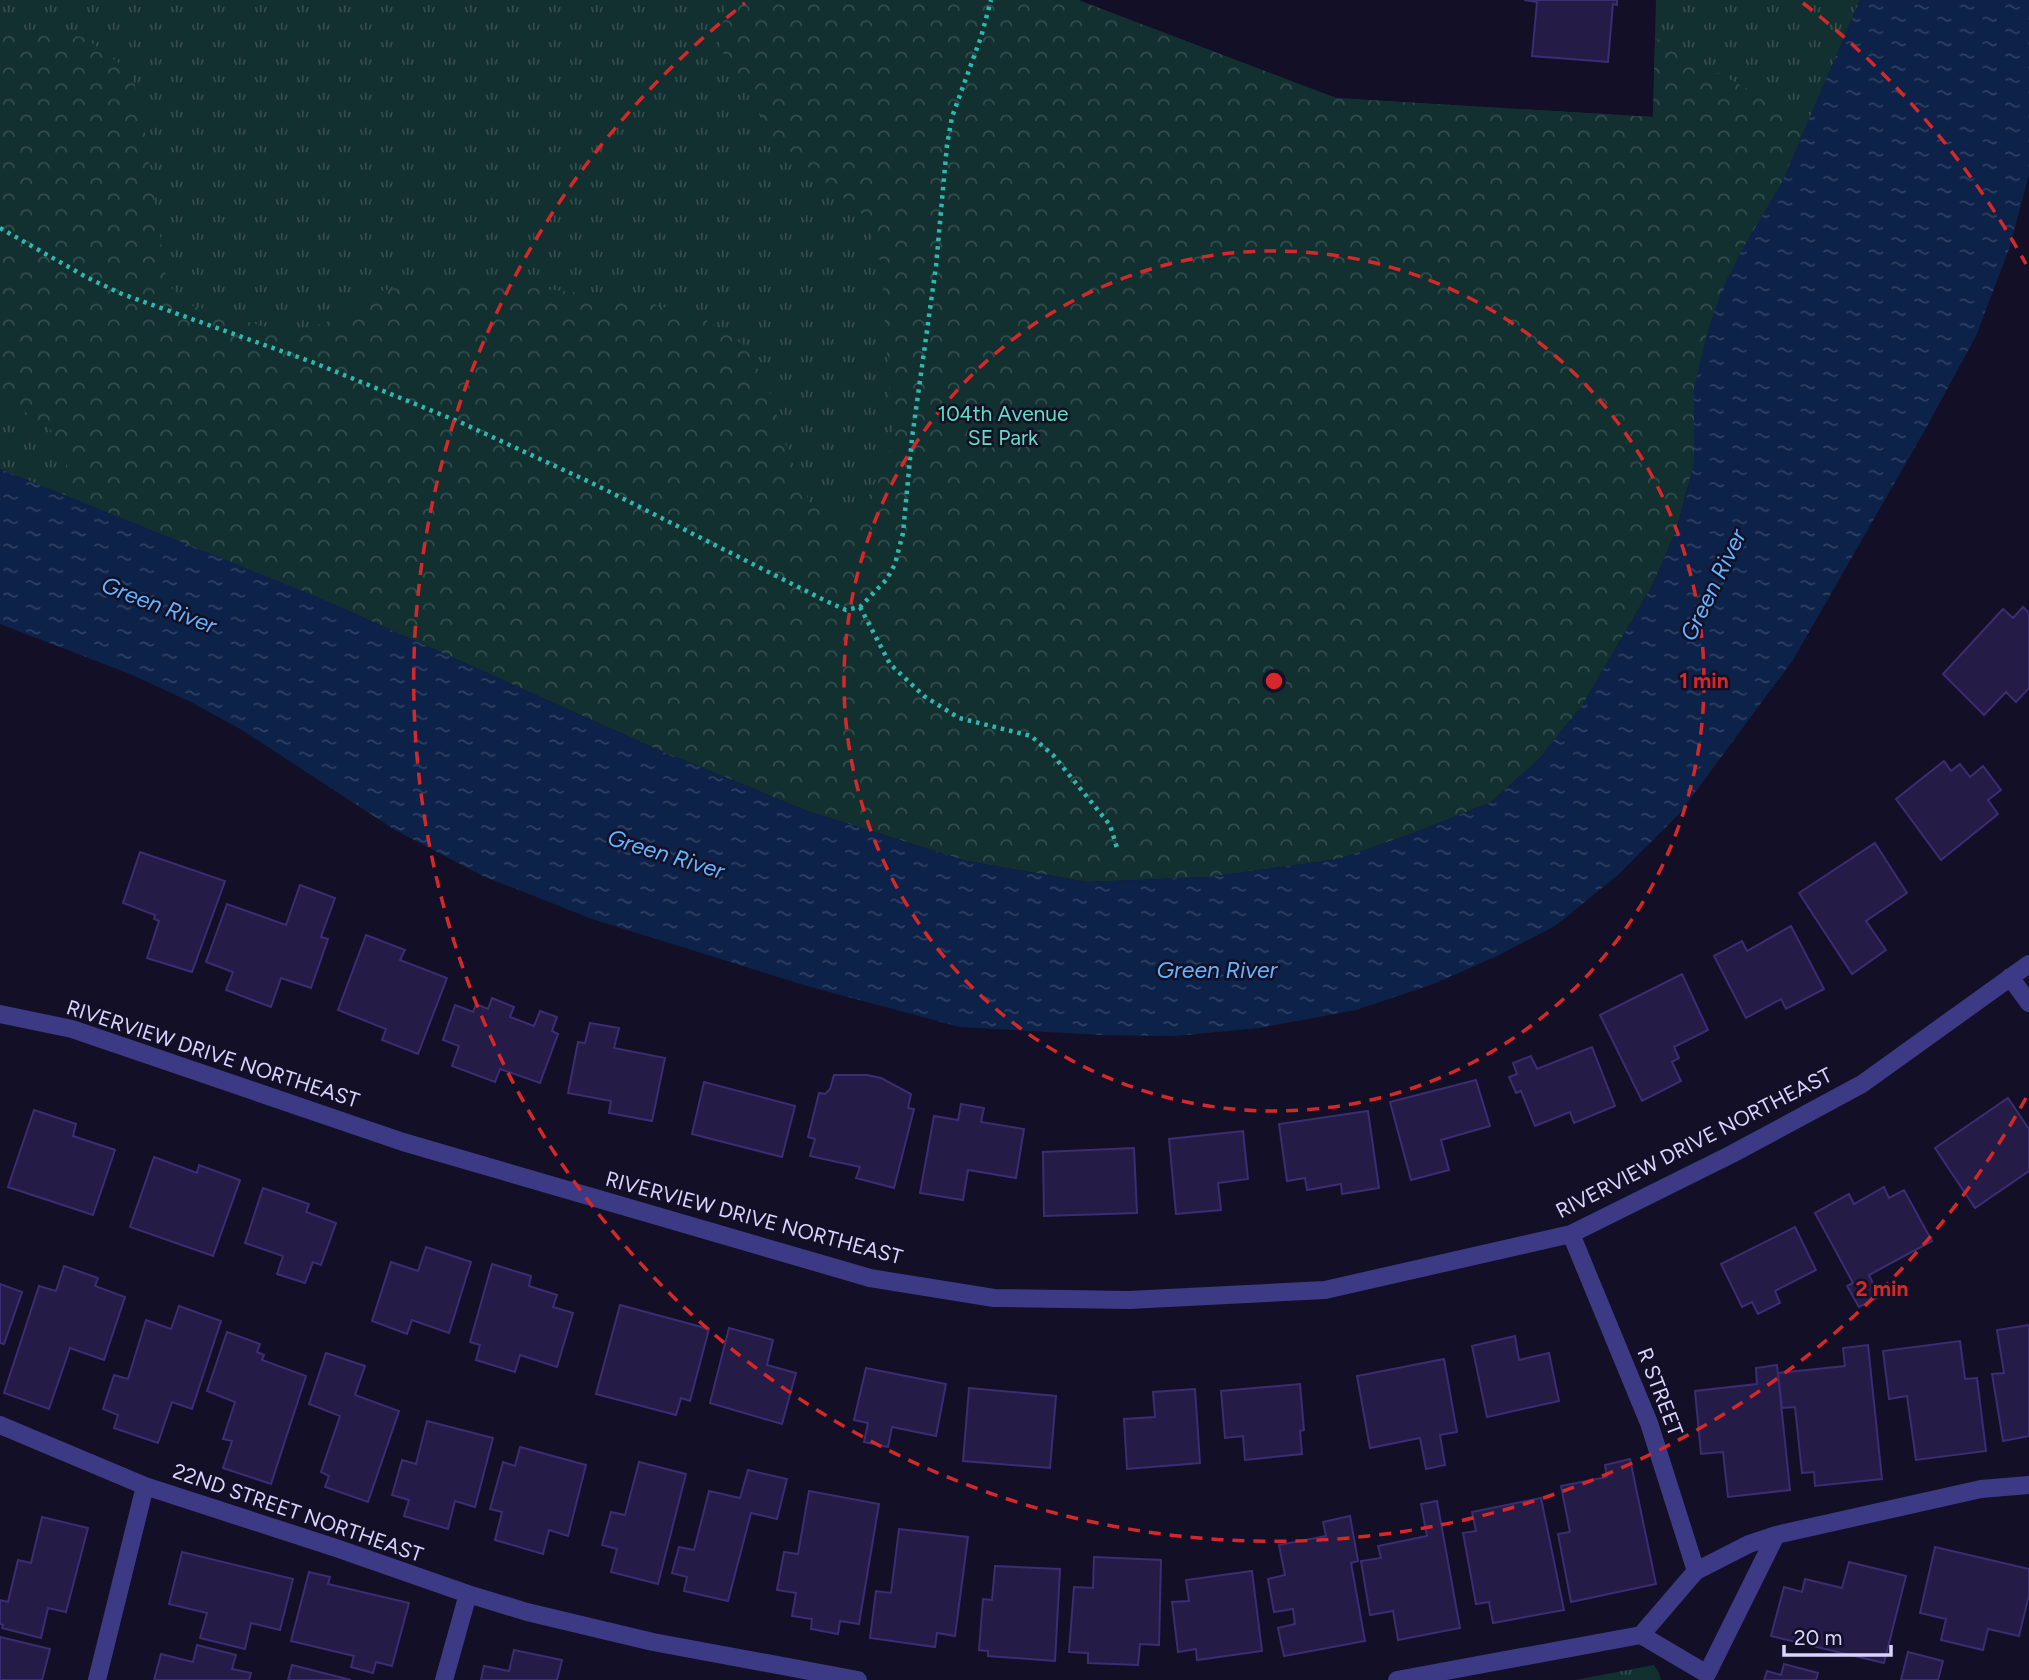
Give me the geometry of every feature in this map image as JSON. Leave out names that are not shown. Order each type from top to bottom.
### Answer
[{"type":"street","name":"RIVERVIEW DRIVE NORTHEAST","points":[[0,1014],[72,1029],[403,1142],[870,1278],[994,1298],[1129,1300],[1325,1290],[1571,1234],[1732,1154],[1862,1084],[2029,964]]},
{"type":"street","points":[[2010,978],[2029,1003]]},
{"type":"street","name":"R STREET","points":[[1571,1234],[1649,1423],[1696,1571]]},
{"type":"street","points":[[0,1425],[145,1486]]},
{"type":"street","points":[[1405,1679],[1641,1635],[1696,1571],[1749,1544],[1776,1535],[1981,1489],[2029,1485]]},
{"type":"street","name":"22ND STREET NORTHEAST","points":[[97,1680],[145,1486],[527,1612],[653,1642],[859,1680]]},
{"type":"street","points":[[1641,1635],[1706,1677],[1776,1535]]},
{"type":"street","points":[[444,1680],[468,1594]]},
{"type":"path","points":[[0,228],[88,278],[122,294],[312,362],[462,423],[594,485],[826,601],[846,610],[860,607],[887,579],[895,564],[903,533],[912,438],[936,266],[947,145],[952,117],[981,37],[991,0]]},
{"type":"path","points":[[860,607],[890,664],[924,696],[959,718],[1031,736],[1053,755],[1110,825],[1117,848]]},
{"type":"green space","name":"104th Avenue SE Park","points":[[0,0],[1078,0],[1336,98],[1653,117],[1656,0],[1860,0],[1782,183],[967,861],[0,469]]},
{"type":"green space","name":"104th Avenue SE Park","points":[[727,0],[1078,0],[1336,98],[1653,117],[1655,38],[1808,122],[1694,388],[1694,464],[1676,531],[1652,586],[1582,706],[1538,760],[1491,802],[1339,859],[1208,877],[1087,882],[967,861],[807,811],[652,747],[313,595],[62,494],[67,458],[49,427],[0,397],[0,27],[84,37],[132,73],[143,119],[167,284],[193,306],[291,334],[329,321],[381,291],[444,278],[634,299],[703,318],[745,346],[769,389],[788,452],[810,503],[839,517],[859,518],[893,443],[881,263],[863,215],[774,137],[719,46]]},
{"type":"green space","points":[[1654,1665],[1661,1680],[1575,1680]]},
{"type":"water","name":"Green River","points":[[1860,0],[2029,0],[2029,175],[2009,249],[1976,336],[1793,660],[1679,814],[1618,875],[1555,926],[1436,983],[1356,1010],[1259,1028],[1175,1036],[1102,1035],[960,1027],[807,986],[592,919],[483,876],[395,830],[242,730],[191,702],[130,674],[0,624],[0,469],[313,595],[652,747],[807,811],[967,861],[1087,882],[1208,877],[1339,859],[1491,802],[1538,760],[1582,706],[1652,586],[1676,531],[1694,464],[1694,388],[1707,333],[1723,287],[1782,182]]},
{"type":"building","points":[[1524,0],[1617,0],[1617,5],[1613,4],[1608,62],[1532,56],[1537,2]]},
{"type":"building","points":[[2023,607],[2029,613],[2029,688],[2016,702],[2006,692],[1984,715],[1943,674],[2003,609],[2013,618]]},
{"type":"building","points":[[1944,761],[1951,771],[1960,764],[1970,777],[1983,766],[2001,790],[1988,800],[1998,814],[1941,860],[1896,799]]},
{"type":"building","points":[[1875,843],[1907,893],[1866,921],[1886,950],[1852,974],[1799,893]]},
{"type":"building","points":[[140,852],[225,881],[192,972],[147,958],[159,921],[154,919],[155,915],[123,903]]},
{"type":"building","points":[[300,885],[335,898],[321,937],[328,939],[311,988],[281,978],[271,1007],[226,990],[233,972],[206,962],[227,904],[286,925]]},
{"type":"building","points":[[1791,926],[1824,989],[1786,1009],[1781,999],[1746,1018],[1714,956],[1742,941],[1747,951]]},
{"type":"building","points":[[366,935],[405,950],[400,960],[447,978],[418,1054],[382,1040],[386,1029],[338,1010]]},
{"type":"building","points":[[1682,974],[1708,1030],[1674,1047],[1679,1058],[1672,1062],[1681,1081],[1642,1101],[1600,1015]]},
{"type":"building","points":[[492,998],[514,1007],[510,1017],[534,1026],[540,1011],[557,1017],[552,1031],[558,1034],[540,1083],[500,1069],[495,1082],[452,1066],[459,1046],[443,1040],[455,1005],[473,1012],[476,1004],[488,1009]]},
{"type":"building","points":[[590,1023],[619,1028],[614,1048],[665,1058],[652,1121],[609,1113],[611,1101],[568,1093],[578,1042],[585,1043]]},
{"type":"building","points":[[1592,1047],[1615,1106],[1574,1123],[1570,1112],[1535,1126],[1521,1091],[1516,1093],[1509,1077],[1517,1074],[1513,1063],[1531,1056],[1537,1069]]},
{"type":"building","points":[[834,1075],[867,1075],[881,1078],[911,1094],[908,1108],[914,1109],[894,1188],[856,1178],[860,1167],[810,1156],[815,1139],[808,1137],[819,1093],[825,1094],[830,1089]]},
{"type":"building","points":[[1476,1080],[1490,1126],[1441,1140],[1449,1170],[1411,1180],[1390,1102]]},
{"type":"building","points":[[704,1082],[795,1106],[782,1157],[692,1134]]},
{"type":"building","points":[[2008,1098],[2029,1129],[2029,1171],[1975,1208],[1935,1148]]},
{"type":"building","points":[[961,1104],[984,1108],[981,1122],[1024,1129],[1016,1178],[968,1170],[963,1200],[920,1193],[934,1116],[958,1120]]},
{"type":"building","points":[[34,1110],[76,1124],[73,1136],[115,1150],[93,1215],[8,1187]]},
{"type":"building","points":[[1368,1111],[1379,1188],[1342,1194],[1341,1184],[1307,1190],[1305,1178],[1287,1181],[1279,1124]]},
{"type":"building","points":[[1243,1131],[1248,1179],[1218,1183],[1221,1210],[1176,1214],[1169,1139]]},
{"type":"building","points":[[1134,1148],[1137,1213],[1044,1216],[1043,1152]]},
{"type":"building","points":[[154,1157],[197,1173],[199,1165],[240,1180],[213,1256],[130,1227]]},
{"type":"building","points":[[1884,1187],[1889,1198],[1904,1190],[1932,1241],[1869,1275],[1879,1297],[1859,1307],[1847,1286],[1853,1283],[1815,1213],[1849,1194],[1854,1204]]},
{"type":"building","points":[[263,1188],[309,1204],[306,1212],[336,1223],[321,1265],[313,1262],[305,1283],[277,1274],[283,1256],[245,1243]]},
{"type":"building","points":[[1795,1227],[1816,1270],[1775,1291],[1780,1303],[1758,1314],[1752,1302],[1742,1307],[1721,1264]]},
{"type":"building","points":[[426,1247],[471,1262],[449,1333],[412,1320],[407,1334],[372,1321],[391,1262],[418,1271]]},
{"type":"building","points":[[492,1264],[531,1276],[529,1286],[557,1295],[553,1307],[573,1313],[557,1367],[520,1355],[515,1372],[476,1360],[480,1345],[470,1342]]},
{"type":"building","points":[[64,1266],[98,1278],[95,1286],[125,1297],[104,1360],[70,1348],[49,1409],[4,1393],[39,1286],[56,1291]]},
{"type":"building","points":[[0,1284],[22,1292],[4,1344],[0,1343]]},
{"type":"building","points":[[620,1305],[709,1329],[690,1401],[681,1398],[676,1415],[596,1394]]},
{"type":"building","points":[[179,1306],[221,1321],[192,1409],[172,1402],[158,1443],[114,1428],[118,1415],[103,1409],[114,1375],[128,1379],[146,1320],[171,1329]]},
{"type":"building","points":[[2029,1325],[2029,1436],[2003,1441],[1992,1374],[2004,1373],[1997,1330]]},
{"type":"building","points":[[729,1328],[773,1340],[767,1365],[796,1373],[782,1424],[710,1403]]},
{"type":"building","points":[[227,1332],[260,1344],[257,1352],[264,1355],[262,1360],[306,1376],[271,1484],[223,1468],[232,1441],[223,1439],[235,1402],[207,1391]]},
{"type":"building","points":[[1515,1336],[1519,1360],[1549,1353],[1559,1401],[1487,1417],[1472,1346]]},
{"type":"building","points":[[1960,1341],[1965,1379],[1977,1378],[1986,1451],[1916,1460],[1907,1396],[1889,1399],[1883,1351]]},
{"type":"building","points":[[1868,1345],[1882,1479],[1815,1486],[1814,1472],[1802,1473],[1795,1407],[1782,1408],[1778,1373],[1845,1366],[1843,1348]]},
{"type":"building","points":[[326,1353],[365,1366],[355,1395],[399,1411],[368,1502],[325,1487],[329,1476],[321,1472],[340,1416],[309,1404]]},
{"type":"building","points":[[1444,1359],[1457,1432],[1440,1435],[1445,1465],[1426,1469],[1420,1438],[1370,1448],[1357,1376]]},
{"type":"building","points":[[1777,1365],[1790,1490],[1728,1497],[1723,1452],[1701,1454],[1695,1391],[1757,1384],[1756,1368]]},
{"type":"building","points":[[866,1368],[946,1384],[936,1436],[892,1427],[888,1447],[864,1442],[868,1423],[854,1420]]},
{"type":"building","points":[[1300,1384],[1304,1430],[1300,1431],[1302,1454],[1245,1460],[1243,1436],[1225,1438],[1221,1391]]},
{"type":"building","points":[[969,1388],[1056,1396],[1050,1468],[963,1461]]},
{"type":"building","points":[[1195,1389],[1200,1463],[1127,1469],[1124,1419],[1155,1417],[1153,1392]]},
{"type":"building","points":[[427,1421],[493,1438],[475,1507],[455,1501],[448,1529],[404,1516],[409,1500],[392,1495],[402,1460],[416,1464]]},
{"type":"building","points":[[520,1447],[586,1465],[568,1536],[549,1530],[543,1554],[495,1540],[502,1512],[490,1509],[503,1462],[515,1466]]},
{"type":"building","points":[[1630,1459],[1656,1584],[1571,1602],[1558,1534],[1570,1532],[1561,1486],[1607,1477],[1605,1465]]},
{"type":"building","points":[[639,1462],[686,1474],[658,1584],[611,1572],[617,1549],[602,1545],[611,1512],[625,1515]]},
{"type":"building","points":[[748,1470],[787,1479],[777,1519],[751,1513],[728,1601],[684,1591],[687,1577],[672,1573],[679,1547],[694,1550],[709,1491],[740,1498]]},
{"type":"building","points":[[809,1491],[879,1504],[859,1624],[840,1621],[838,1634],[811,1629],[812,1619],[792,1616],[796,1593],[777,1590],[784,1552],[798,1554]]},
{"type":"building","points":[[1541,1498],[1564,1610],[1493,1623],[1489,1602],[1476,1604],[1463,1533],[1476,1531],[1472,1512]]},
{"type":"building","points":[[1437,1501],[1460,1628],[1398,1640],[1393,1611],[1370,1615],[1361,1561],[1381,1558],[1378,1546],[1427,1536],[1421,1504]]},
{"type":"building","points":[[1350,1516],[1358,1561],[1351,1563],[1365,1641],[1284,1656],[1278,1628],[1295,1624],[1293,1609],[1274,1612],[1268,1579],[1285,1575],[1279,1545],[1326,1536],[1323,1522]]},
{"type":"building","points":[[42,1517],[88,1528],[66,1612],[48,1608],[41,1638],[2,1628],[0,1600],[8,1602],[18,1560],[31,1563]]},
{"type":"building","points":[[899,1529],[968,1537],[955,1636],[937,1633],[935,1647],[870,1638],[876,1591],[891,1593]]},
{"type":"building","points":[[1935,1547],[2029,1569],[2029,1595],[2019,1636],[1988,1629],[1983,1650],[1941,1640],[1946,1619],[1920,1613]]},
{"type":"building","points":[[182,1552],[293,1579],[280,1630],[251,1623],[245,1649],[200,1638],[207,1613],[169,1604]]},
{"type":"building","points":[[1094,1557],[1161,1560],[1159,1645],[1140,1644],[1138,1665],[1088,1663],[1088,1653],[1069,1652],[1074,1587],[1093,1588]]},
{"type":"building","points":[[1849,1562],[1906,1576],[1884,1663],[1771,1636],[1784,1587],[1802,1592],[1805,1579],[1842,1588]]},
{"type":"building","points":[[995,1566],[1060,1569],[1055,1661],[988,1656],[988,1651],[979,1650],[983,1599],[992,1600]]},
{"type":"building","points":[[1252,1571],[1262,1651],[1197,1660],[1196,1649],[1178,1652],[1172,1602],[1189,1601],[1186,1580]]},
{"type":"building","points":[[309,1572],[330,1577],[328,1584],[409,1603],[392,1666],[376,1662],[373,1673],[351,1667],[354,1656],[291,1641]]},
{"type":"building","points":[[0,1637],[50,1649],[42,1680],[0,1680]]},
{"type":"building","points":[[197,1645],[236,1655],[232,1669],[251,1673],[249,1680],[154,1680],[161,1654],[193,1662]]},
{"type":"building","points":[[514,1650],[562,1660],[557,1680],[481,1680],[484,1666],[509,1671]]},
{"type":"building","points":[[1908,1652],[1943,1661],[1938,1680],[1901,1680]]},
{"type":"building","points":[[1784,1664],[1818,1673],[1816,1680],[1764,1680],[1767,1671],[1781,1675]]},
{"type":"building","points":[[292,1665],[351,1680],[288,1680]]}]
